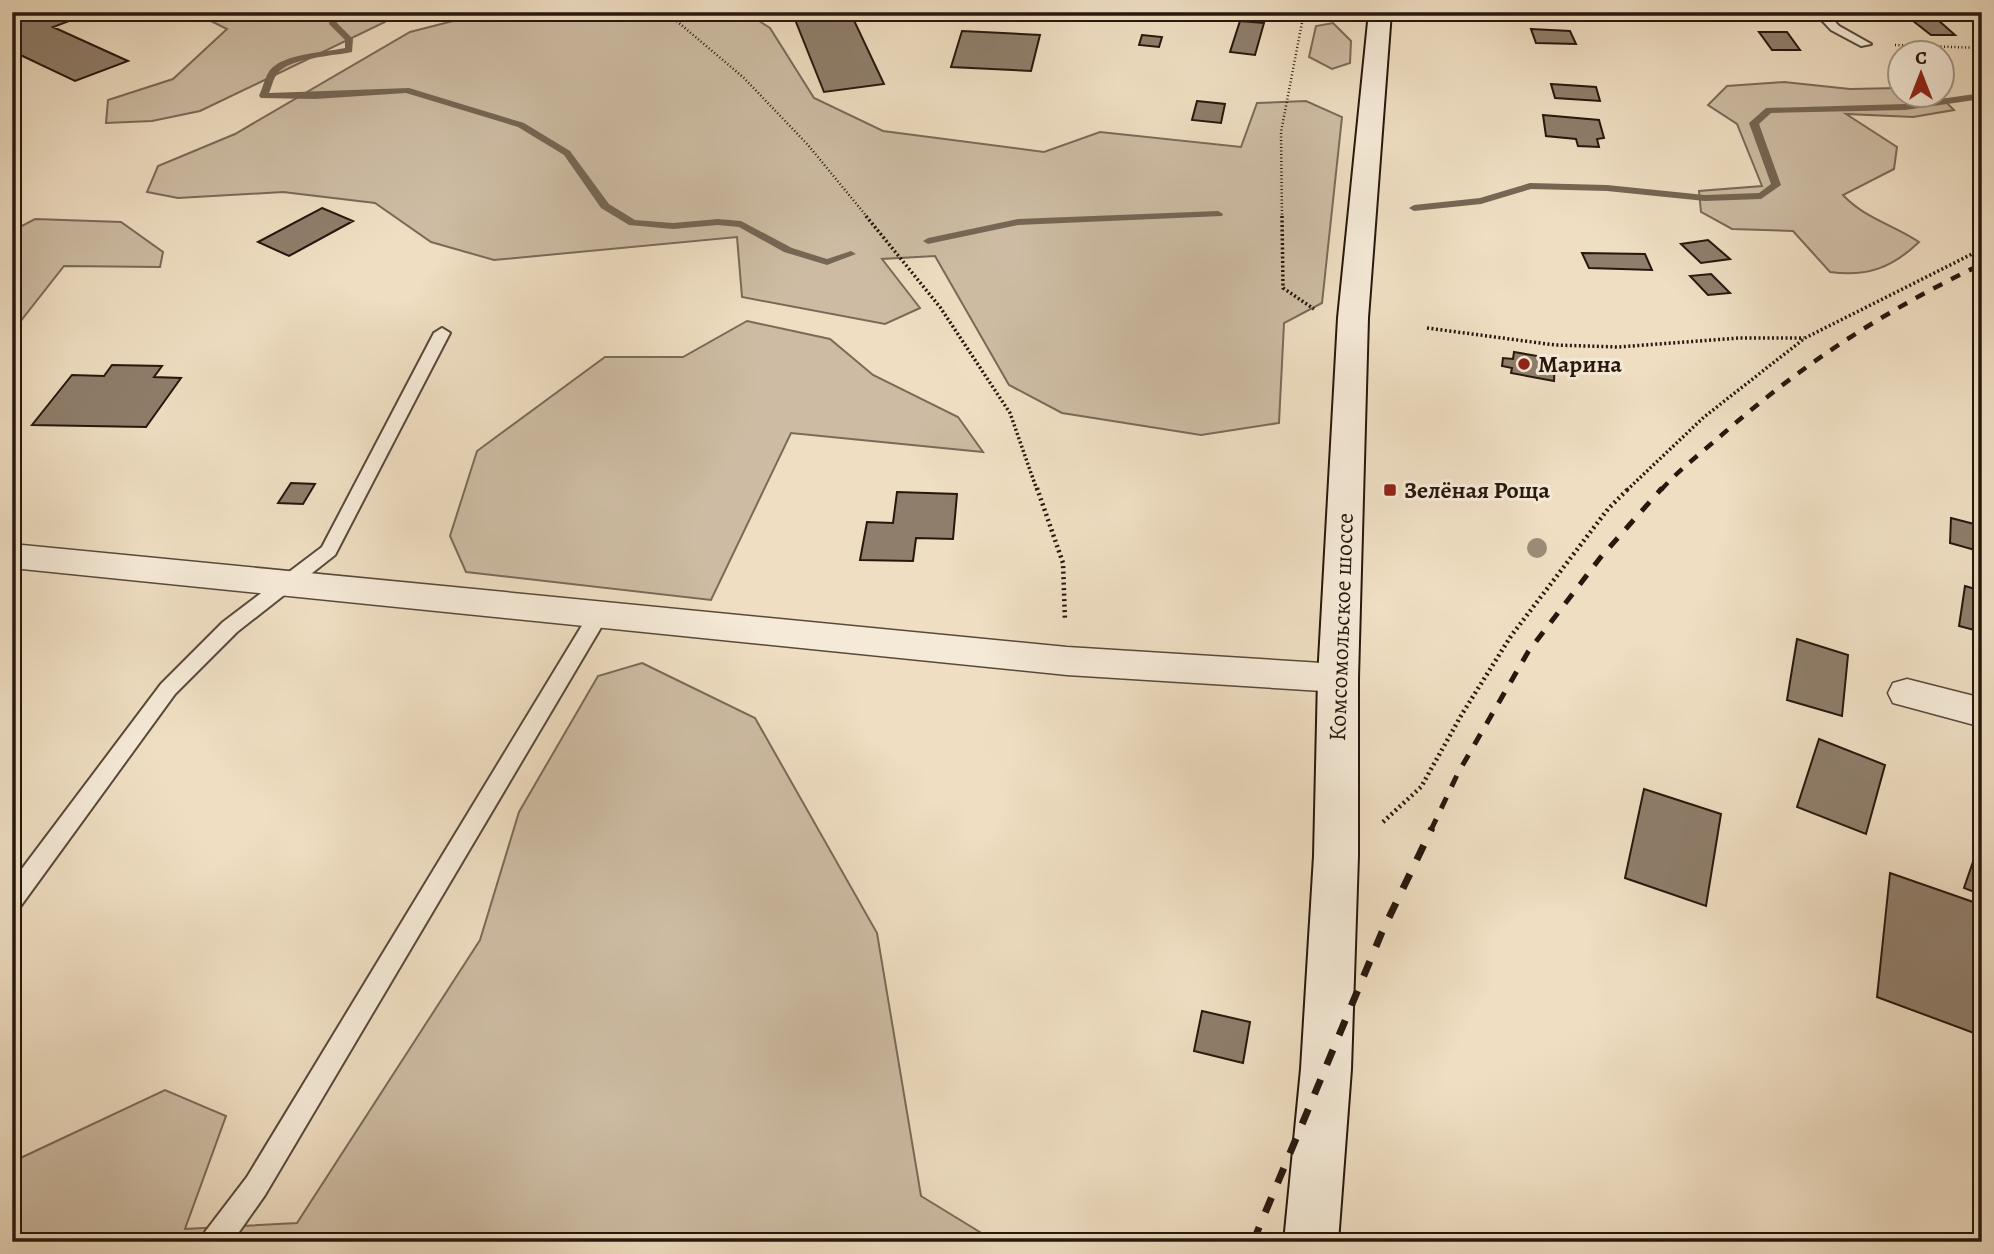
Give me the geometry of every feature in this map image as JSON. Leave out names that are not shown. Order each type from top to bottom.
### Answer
[{"type":"main road","name":"Комсомольское шоссе","points":[[1311,1242],[1326,1069],[1336,870],[1338,678],[1353,318],[1381,12]]},
{"type":"street","points":[[12,556],[1067,661],[1338,678]]},
{"type":"street","points":[[1907,693],[1982,713]]},
{"type":"lane","points":[[1819,12],[1835,28],[1865,44]]},
{"type":"lane","points":[[12,900],[168,689],[230,627],[329,551],[442,333]]},
{"type":"lane","points":[[215,1242],[256,1185],[599,614]]},
{"type":"path","points":[[666,12],[744,78],[808,145],[940,307],[1010,413],[1063,563],[1067,661]]},
{"type":"path","points":[[1304,12],[1282,132],[1283,288],[1320,313]]},
{"type":"path","points":[[1865,44],[1982,48]]},
{"type":"path","points":[[1381,824],[1421,787],[1462,714],[1511,636],[1608,509],[1704,416],[1805,338],[1982,248]]},
{"type":"path","points":[[1427,328],[1555,345],[1618,347],[1739,338],[1805,338]]},
{"type":"shaded area","points":[[193,12],[394,12],[385,22],[200,111],[152,121],[106,123],[108,100],[173,79],[227,29]]},
{"type":"shaded area","points":[[488,12],[745,12],[770,28],[814,98],[883,131],[1044,152],[1100,132],[1241,147],[1257,103],[1306,101],[1342,117],[1322,303],[1284,323],[1279,423],[1201,435],[1062,413],[1009,385],[935,256],[882,259],[920,308],[885,324],[742,297],[737,237],[494,260],[431,242],[375,203],[283,192],[178,198],[147,192],[158,166],[235,134],[410,32]]},
{"type":"shaded area","points":[[1333,23],[1351,41],[1350,63],[1332,69],[1309,57],[1316,26]]},
{"type":"shaded area","points":[[1784,82],[1850,89],[1885,88],[1885,108],[1952,108],[1954,110],[1913,117],[1846,114],[1897,147],[1894,169],[1843,195],[1860,210],[1919,242],[1899,258],[1878,269],[1856,273],[1830,272],[1793,231],[1732,229],[1701,212],[1699,191],[1762,186],[1737,124],[1708,105],[1727,86]]},
{"type":"shaded area","points":[[35,219],[121,222],[163,252],[160,267],[64,266],[12,332],[12,231]]},
{"type":"shaded area","points":[[747,321],[830,339],[873,375],[958,417],[983,452],[791,433],[711,600],[466,572],[450,536],[477,451],[605,357],[683,357]]},
{"type":"shaded area","points":[[642,663],[755,718],[877,933],[921,1196],[996,1242],[12,1242],[12,1162],[165,1090],[226,1116],[185,1229],[297,1223],[480,940],[519,812],[598,676]]},
{"type":"building","points":[[12,12],[21,12],[35,19],[55,12],[72,20],[53,27],[128,61],[75,81],[12,51]]},
{"type":"building","points":[[792,12],[850,12],[884,84],[824,92]]},
{"type":"building","points":[[965,12],[1022,12],[1019,21],[963,18]]},
{"type":"building","points":[[1938,20],[1955,35],[1931,35],[1913,21]]},
{"type":"building","points":[[1240,21],[1264,23],[1255,55],[1230,52]]},
{"type":"building","points":[[1531,29],[1570,31],[1576,44],[1536,43]]},
{"type":"building","points":[[962,31],[1040,35],[1031,71],[951,67]]},
{"type":"building","points":[[1759,32],[1787,32],[1800,50],[1772,50]]},
{"type":"building","points":[[1142,35],[1162,37],[1159,47],[1139,45]]},
{"type":"building","points":[[1551,84],[1596,87],[1600,101],[1555,98]]},
{"type":"building","points":[[1197,101],[1225,104],[1221,123],[1192,120]]},
{"type":"building","points":[[1543,115],[1599,120],[1604,138],[1597,139],[1599,147],[1578,146],[1576,139],[1546,136]]},
{"type":"building","points":[[322,208],[353,221],[289,256],[258,242]]},
{"type":"building","points":[[1708,240],[1730,259],[1701,263],[1681,244]]},
{"type":"building","points":[[1582,253],[1645,254],[1652,270],[1589,268]]},
{"type":"building","points":[[1711,274],[1730,293],[1708,295],[1690,276]]},
{"type":"building","points":[[1514,352],[1555,359],[1554,381],[1511,373],[1512,368],[1502,366],[1503,358],[1513,359]]},
{"type":"building","points":[[112,365],[162,366],[154,377],[181,378],[146,427],[32,425],[72,375],[104,376]]},
{"type":"building","points":[[291,483],[315,484],[303,504],[278,503]]},
{"type":"building","points":[[897,492],[957,494],[953,539],[916,538],[913,561],[860,560],[867,522],[893,523]]},
{"type":"building","points":[[1951,518],[1982,526],[1982,552],[1950,543]]},
{"type":"building","points":[[1965,586],[1982,591],[1982,632],[1959,626]]},
{"type":"building","points":[[1797,639],[1848,655],[1842,716],[1787,700]]},
{"type":"building","points":[[1819,739],[1885,765],[1866,834],[1797,807]]},
{"type":"building","points":[[1644,789],[1721,814],[1706,906],[1625,878]]},
{"type":"building","points":[[1977,850],[1982,852],[1982,895],[1964,888]]},
{"type":"building","points":[[1890,873],[1982,905],[1982,1036],[1877,997]]},
{"type":"building","points":[[1202,1011],[1250,1022],[1243,1063],[1194,1051]]},
{"type":"building","points":[[1978,1200],[1982,1201],[1982,1242],[1978,1242]]},
{"type":"waterway","points":[[335,12],[333,24],[349,39],[349,50],[298,59],[280,66],[272,75],[264,96],[315,96],[406,90],[521,125],[567,153],[605,206],[633,223],[673,226],[718,222],[741,224],[788,250],[827,262],[851,254]]},
{"type":"waterway","points":[[1414,208],[1481,201],[1530,186],[1607,188],[1705,198],[1761,196],[1776,185],[1754,123],[1769,110],[1905,107],[1982,96]]},
{"type":"waterway","points":[[928,241],[1018,222],[1218,214]]},
{"type":"railway","points":[[1661,490],[1747,413],[1810,364],[1910,301],[1982,264]]},
{"type":"railway","points":[[1431,830],[1458,773],[1528,652],[1600,558],[1662,488]]},
{"type":"railway","points":[[1253,1242],[1382,932],[1432,828]]},
{"type":"place","name":"Марина","points":[[1524,364]]},
{"type":"place","name":"Зелёная Роща","points":[[1390,490]]}]
